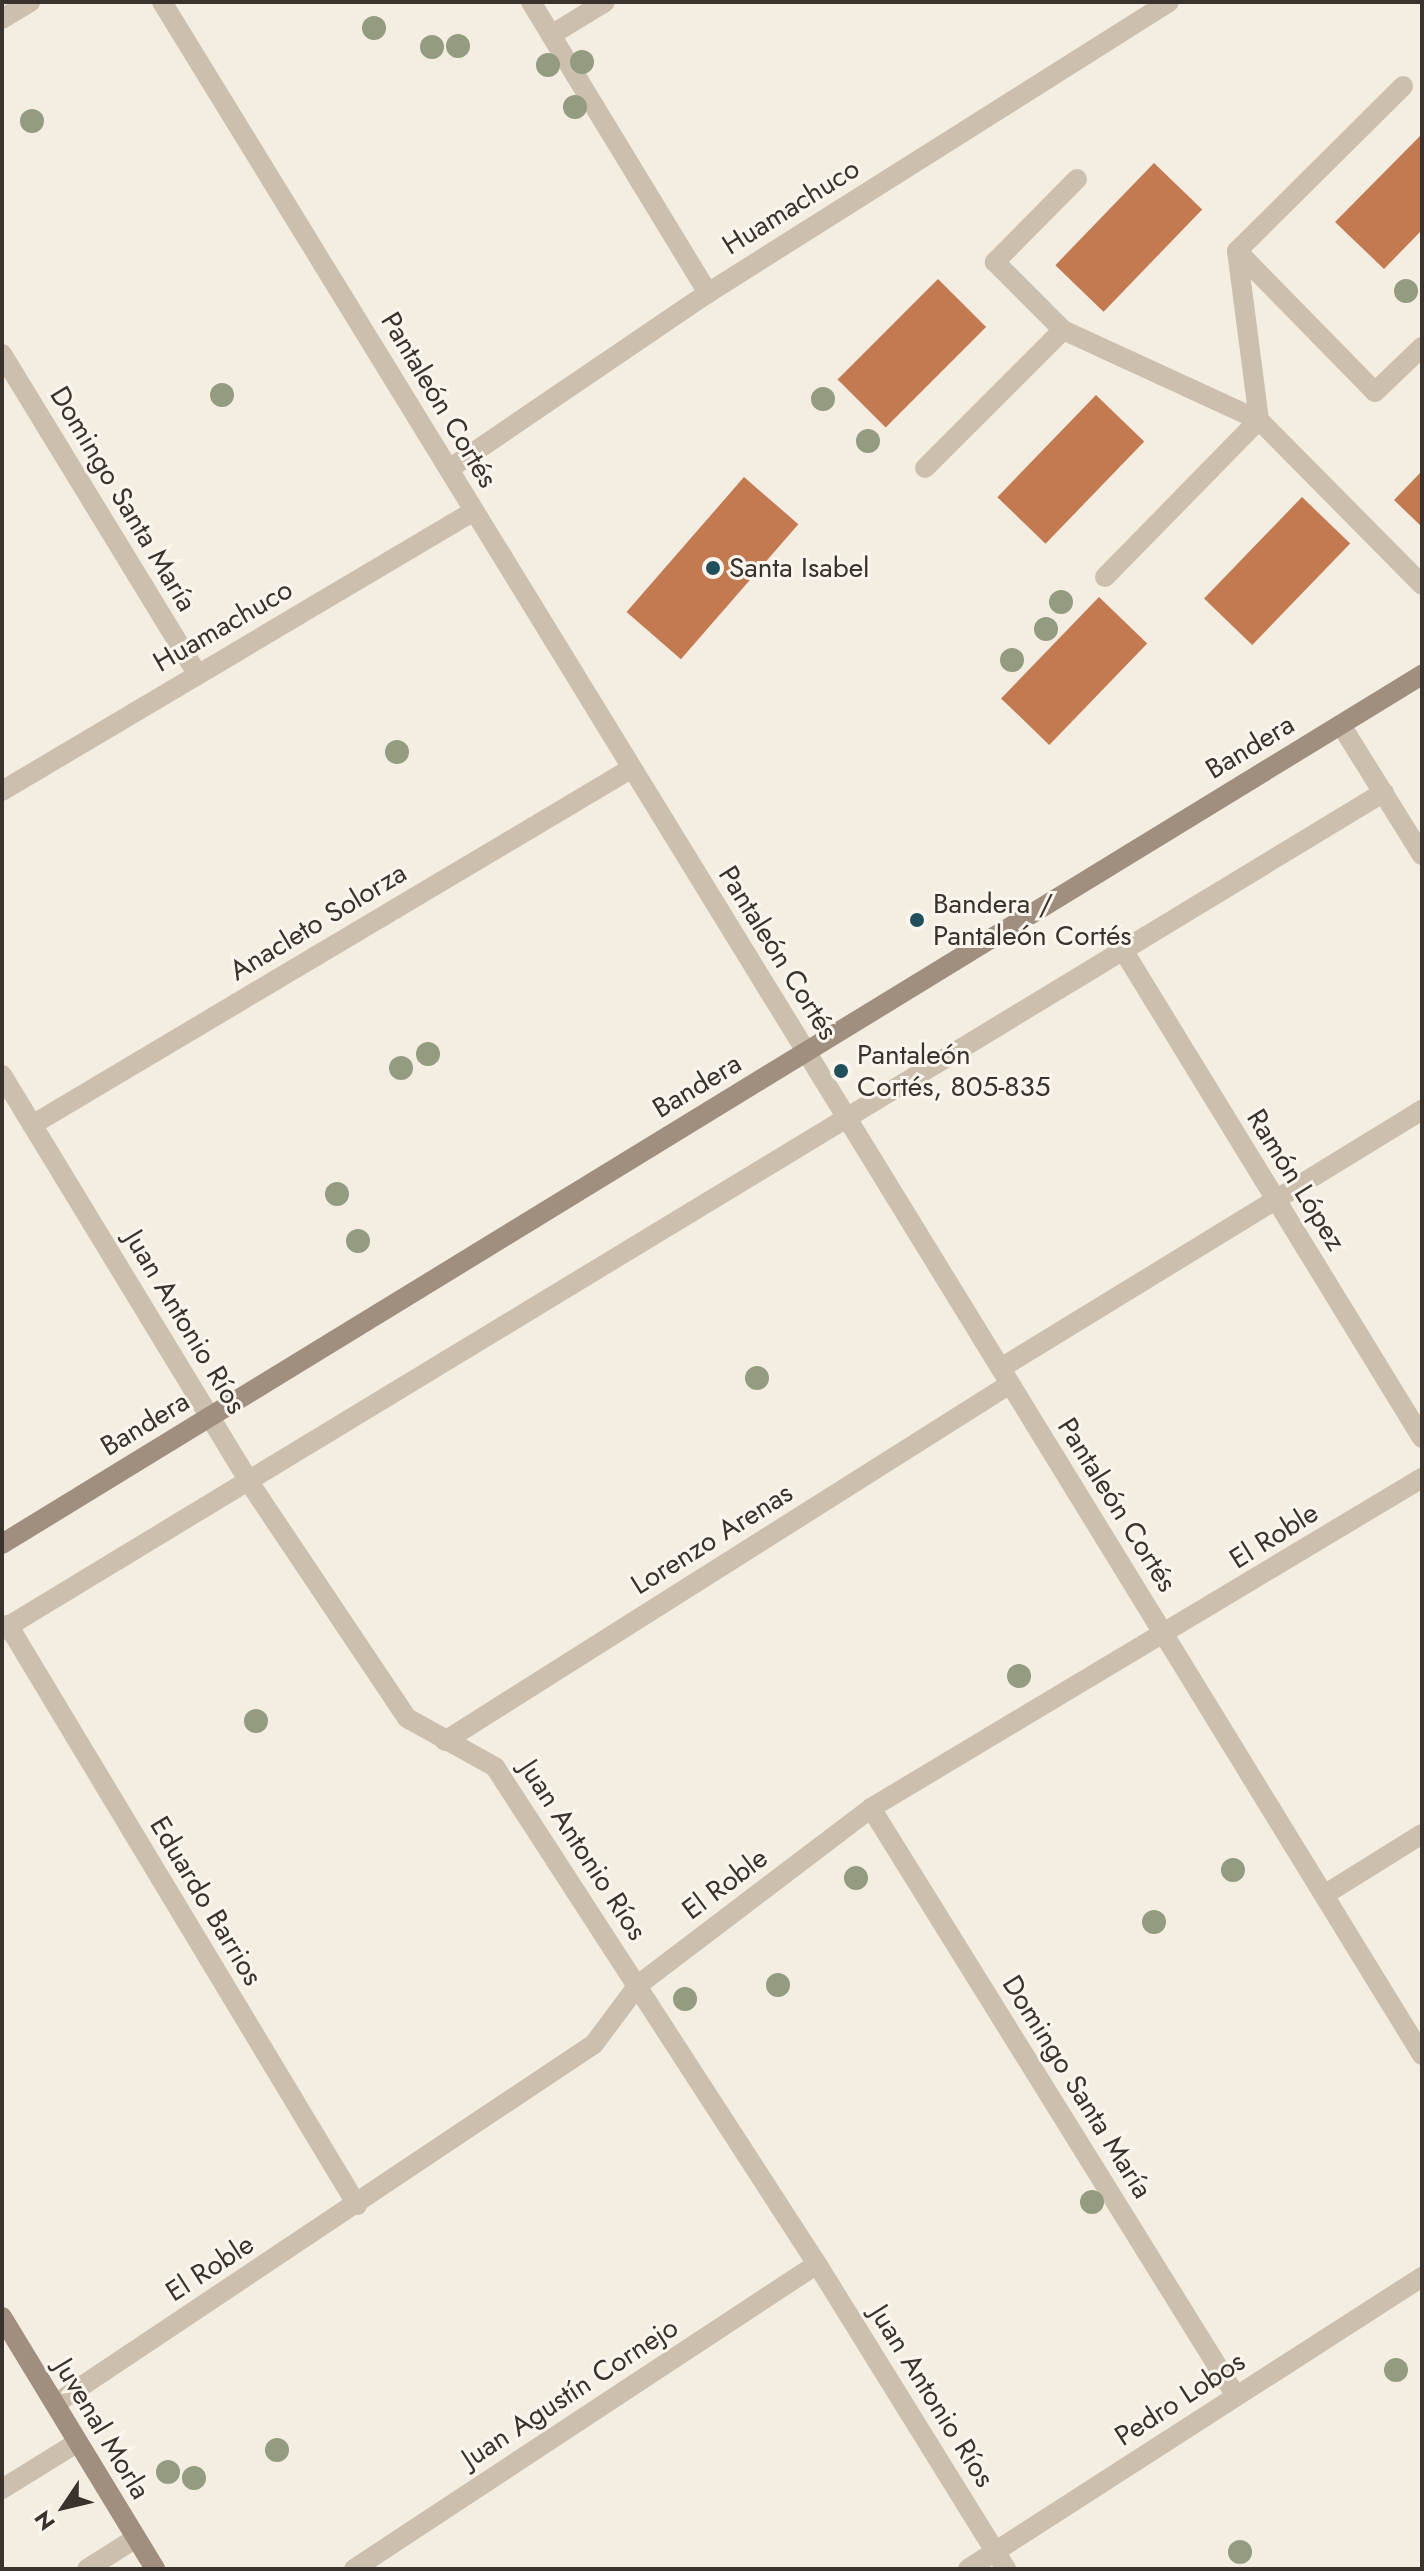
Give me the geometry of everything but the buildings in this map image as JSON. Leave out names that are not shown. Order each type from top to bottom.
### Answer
[{"type":"street","points":[[2,19],[30,2]]},
{"type":"street","name":"Pantaleón Cortés","points":[[162,2],[1422,2055]]},
{"type":"street","points":[[531,2],[708,293]]},
{"type":"street","points":[[551,35],[605,2]]},
{"type":"street","name":"Huamachuco","points":[[449,469],[708,293],[1169,2]]},
{"type":"street","points":[[1237,251],[1403,86]]},
{"type":"street","points":[[1077,179],[995,262],[1063,330],[1259,420],[1422,585]]},
{"type":"street","points":[[1237,251],[1375,392],[1422,347]]},
{"type":"street","points":[[1237,251],[1259,420]]},
{"type":"street","points":[[925,468],[1063,330]]},
{"type":"street","name":"Domingo Santa María","points":[[2,354],[197,673]]},
{"type":"street","points":[[1105,577],[1259,420]]},
{"type":"street","name":"Huamachuco","points":[[2,791],[474,511]]},
{"type":"street","name":"Bandera","points":[[2,1544],[1422,675]]},
{"type":"street","points":[[1341,725],[1422,855]]},
{"type":"street","name":"Anacleto Solorza","points":[[32,1125],[632,768]]},
{"type":"street","points":[[5,1628],[1384,792]]},
{"type":"street","name":"Ramón López","points":[[1123,950],[1422,1438]]},
{"type":"street","name":"Juan Antonio Ríos","points":[[2,1075],[249,1482],[407,1718],[495,1767],[817,2264],[1001,2560]]},
{"type":"street","name":"Lorenzo Arenas","points":[[445,1741],[1275,1200],[1422,1110]]},
{"type":"street","name":"El Roble","points":[[55,2404],[594,2044],[638,1985],[871,1808],[1165,1636],[1422,1478]]},
{"type":"street","name":"Eduardo Barrios","points":[[5,1628],[357,2205]]},
{"type":"street","name":"Domingo Santa María","points":[[871,1808],[1236,2396]]},
{"type":"street","points":[[1324,1895],[1422,1834]]},
{"type":"street","name":"Juan Agustín Cornejo","points":[[354,2569],[817,2264]]},
{"type":"street","name":"Pedro Lobos","points":[[968,2569],[1001,2560],[1236,2396],[1422,2277]]},
{"type":"street","name":"Juvenal Morla","points":[[2,2317],[155,2569]]},
{"type":"street","points":[[2,2489],[78,2442]]},
{"type":"street","points":[[87,2569],[136,2538]]},
{"type":"place","name":"Santa Isabel","points":[[713,568]]},
{"type":"place","name":"Bandera / Pantaleón Cortés","points":[[917,920]]},
{"type":"place","name":"Pantaleón Cortés, 805-835","points":[[841,1071]]}]
